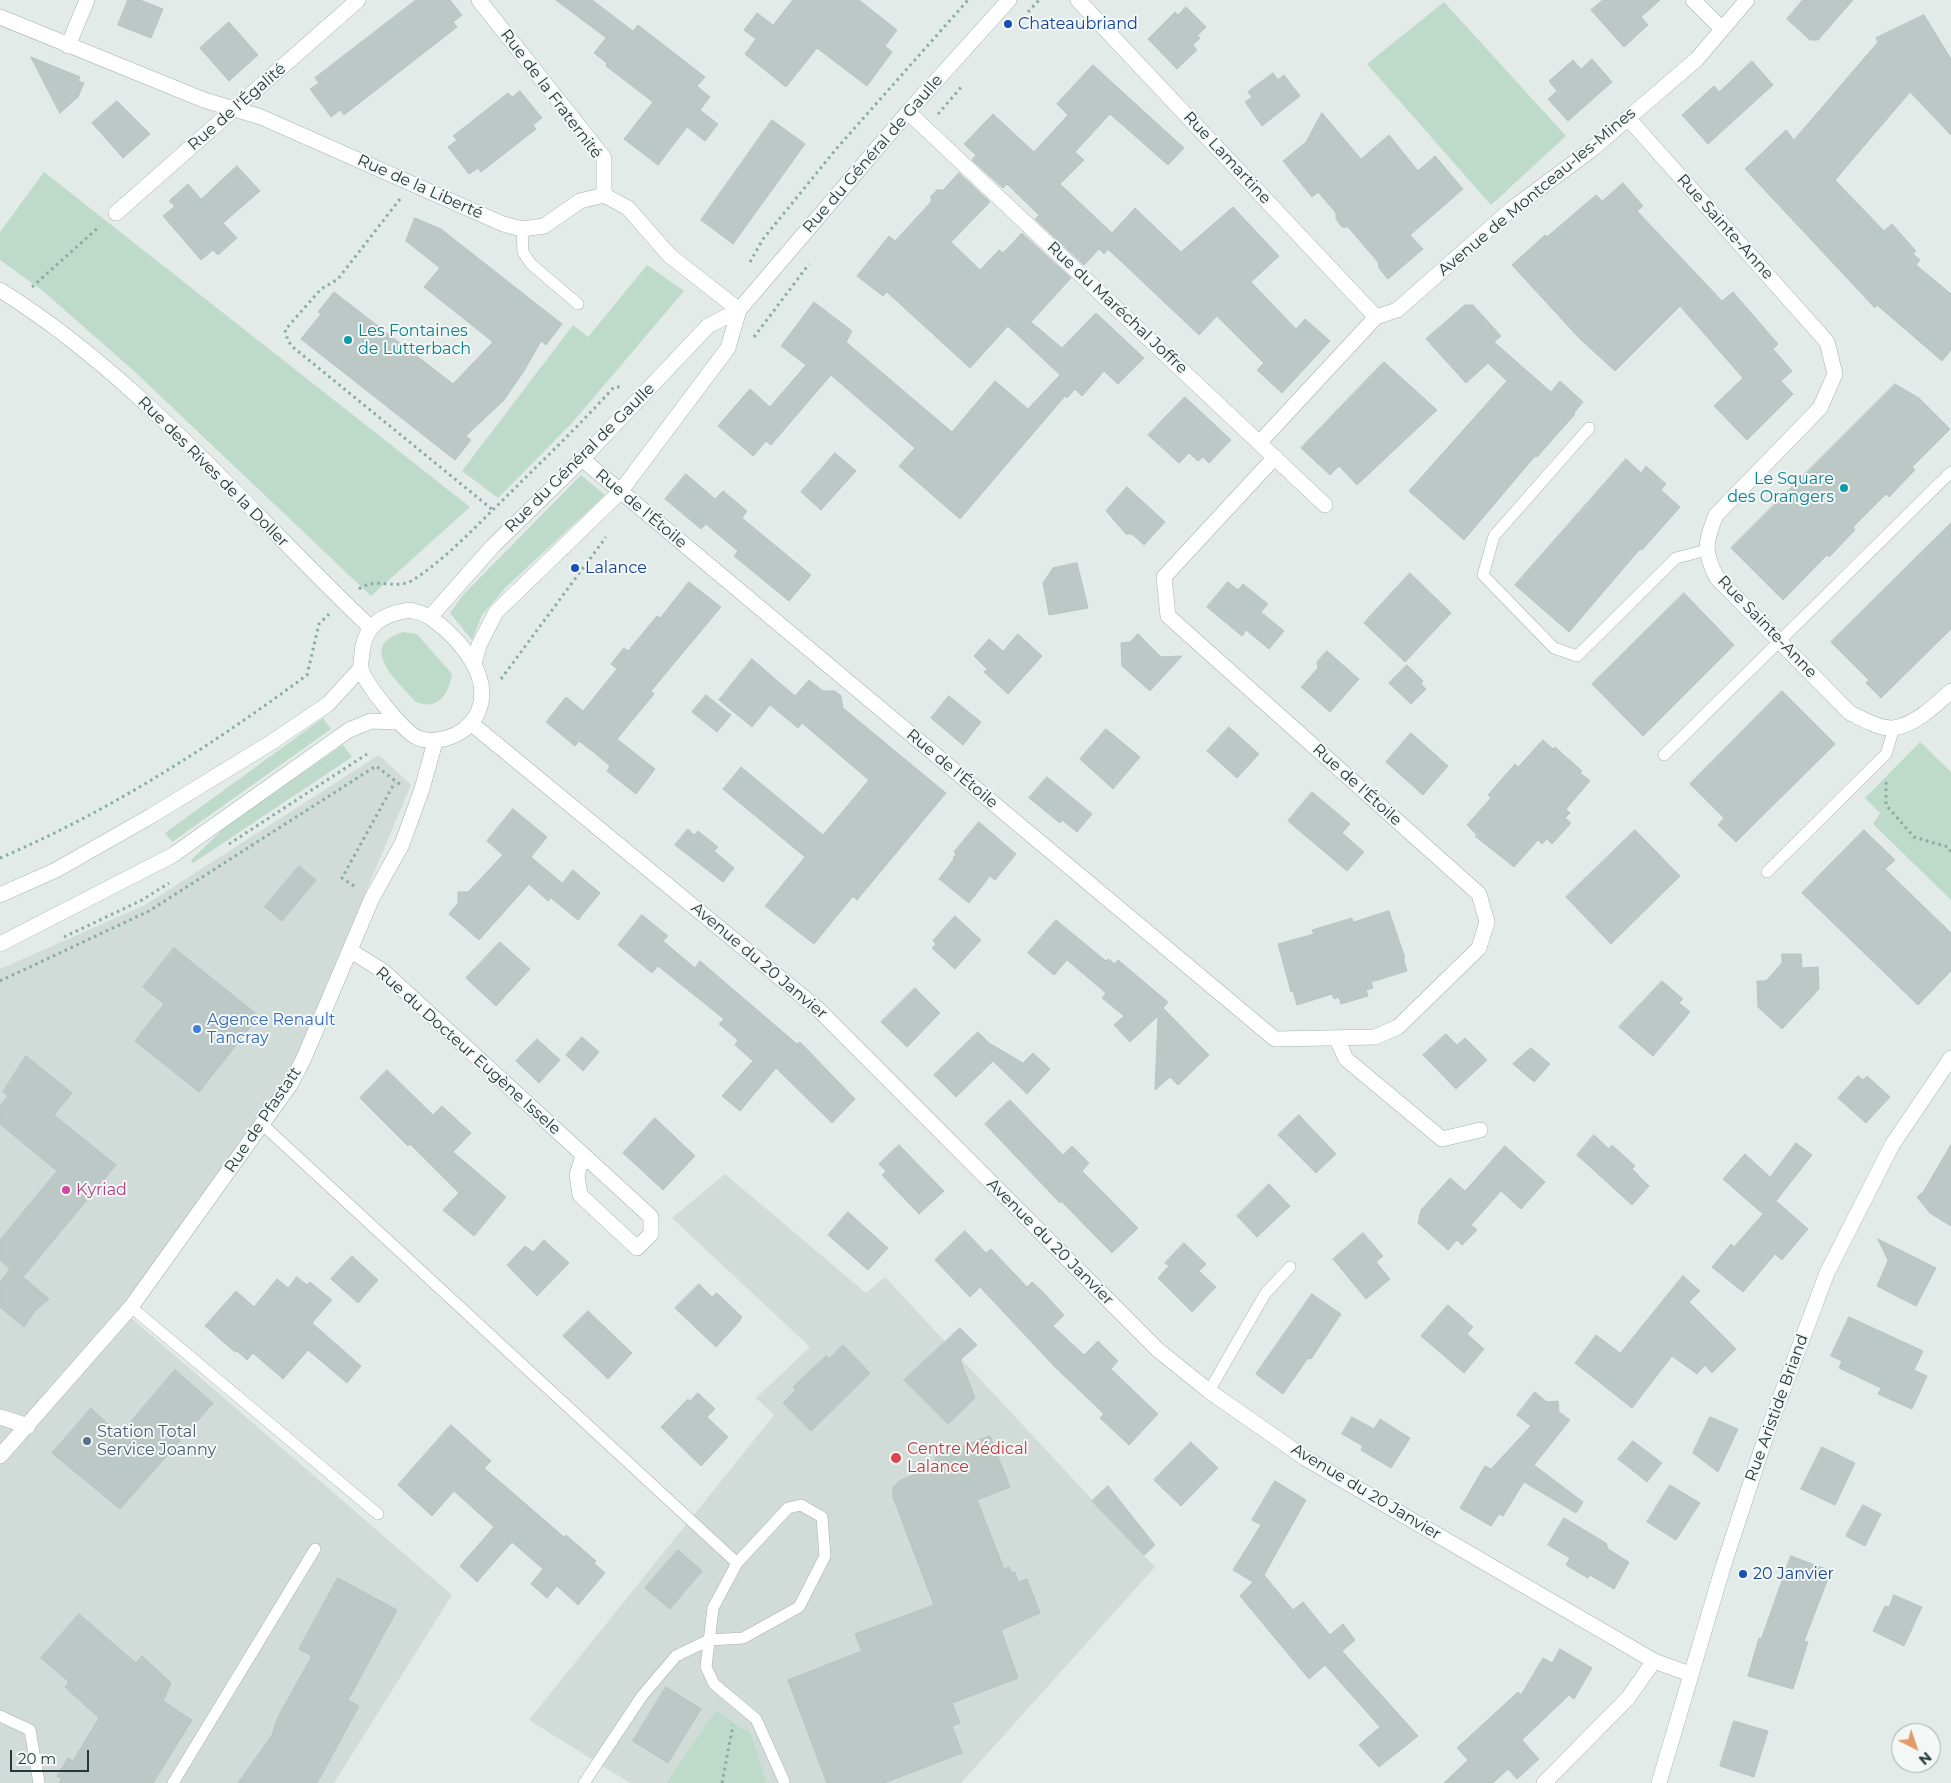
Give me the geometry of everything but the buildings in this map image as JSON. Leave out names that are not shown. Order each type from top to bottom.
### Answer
[{"type":"street","points":[[68,46],[87,0]]},
{"type":"street","name":"Rue de l'Égalité","points":[[116,213],[358,0]]},
{"type":"street","name":"Rue de la Fraternité","points":[[479,0],[604,158],[604,195]]},
{"type":"street","name":"Rue du Général de Gaulle","points":[[430,617],[493,546],[582,458],[708,326],[739,310],[908,112],[1009,0]]},
{"type":"street","name":"Rue Lamartine","points":[[1078,0],[1376,317]]},
{"type":"street","points":[[1693,0],[1722,29]]},
{"type":"street","name":"Avenue de Montceau-les-Mines","points":[[1260,442],[1376,317],[1397,310],[1513,208],[1591,150],[1697,59],[1747,0]]},
{"type":"street","name":"Rue de la Liberté","points":[[0,17],[204,100],[261,117],[503,224],[522,229],[544,226],[580,201],[604,195]]},
{"type":"street","name":"Rue du Maréchal Joffre","points":[[908,112],[1325,505]]},
{"type":"street","name":"Rue Sainte-Anne","points":[[1628,118],[1826,342],[1835,374],[1820,408],[1716,515],[1707,537],[1707,560],[1717,578],[1781,640],[1850,713],[1877,725],[1894,728]]},
{"type":"street","points":[[604,195],[628,208],[669,255],[739,310]]},
{"type":"street","name":"Rue des Rives de la Doller","points":[[0,290],[86,353],[167,423],[370,627]]},
{"type":"street","name":"Rue du Général de Gaulle","points":[[474,664],[479,645],[496,612],[620,492],[728,348],[739,310]]},
{"type":"street","name":"Rue de l'Étoile","points":[[582,458],[620,492],[1275,1039],[1375,1037],[1398,1027],[1480,948],[1487,922],[1479,894],[1168,616],[1164,577],[1275,457]]},
{"type":"street","points":[[0,895],[56,870],[151,816],[272,742],[328,704],[361,668],[363,647],[370,627],[392,613],[410,610],[430,617],[452,637],[474,664],[482,684],[482,705],[472,724],[458,735],[435,742],[417,738],[398,722],[361,668]]},
{"type":"street","points":[[1894,728],[1928,714],[1951,691]]},
{"type":"street","points":[[0,944],[173,855],[348,730],[371,721],[398,722]]},
{"type":"street","name":"Avenue du 20 Janvier","points":[[472,724],[819,1010],[1158,1350],[1209,1391],[1305,1458],[1654,1661],[1690,1674]]},
{"type":"street","name":"Rue de Pfastatt","points":[[0,1456],[131,1307],[290,1085],[304,1058],[351,951],[372,898],[402,844],[435,742]]},
{"type":"street","name":"Rue du Docteur Eugène Issele","points":[[351,951],[383,970],[651,1217],[650,1234],[637,1248],[580,1195],[577,1175],[583,1156]]},
{"type":"street","points":[[1337,1039],[1346,1059],[1442,1139],[1480,1130]]},
{"type":"street","name":"Rue Aristide Briand","points":[[1658,1783],[1690,1674],[1768,1430],[1827,1273],[1892,1145],[1951,1058]]},
{"type":"street","points":[[0,1417],[28,1426]]},
{"type":"street","points":[[1544,1783],[1628,1698],[1654,1661]]},
{"type":"lane","points":[[522,229],[523,252],[531,264],[578,304]]},
{"type":"lane","points":[[1589,428],[1494,536],[1483,575],[1554,648],[1577,656],[1676,558],[1707,550]]},
{"type":"lane","points":[[1664,756],[1951,472]]},
{"type":"lane","points":[[1767,872],[1886,754],[1894,728]]},
{"type":"lane","points":[[263,1125],[737,1563]]},
{"type":"lane","points":[[1209,1391],[1265,1294],[1290,1267]]},
{"type":"lane","points":[[131,1307],[378,1514]]},
{"type":"lane","points":[[584,1783],[642,1696],[676,1656],[709,1640],[743,1638],[799,1607],[826,1556],[822,1517],[801,1504],[788,1508],[737,1563],[713,1608],[709,1640],[706,1667],[714,1684],[756,1719],[784,1781]]},
{"type":"lane","points":[[174,1783],[315,1549]]},
{"type":"lane","points":[[0,1716],[30,1730],[39,1783]]},
{"type":"path","points":[[777,222],[837,148],[968,0]]},
{"type":"path","points":[[411,182],[390,215],[338,278],[321,288],[285,330],[288,341],[294,348],[493,510]]},
{"type":"path","points":[[18,302],[116,213]]},
{"type":"path","points":[[749,344],[814,257]]},
{"type":"path","points":[[438,561],[577,428],[614,387]]},
{"type":"path","points":[[482,705],[611,530]]},
{"type":"path","points":[[0,858],[40,841],[133,792],[245,721],[307,675]]},
{"type":"path","points":[[1886,754],[1886,805],[1914,837],[1948,847],[1951,852]]},
{"type":"path","points":[[0,981],[150,911],[376,766],[395,782],[419,795]]},
{"type":"path","points":[[372,898],[342,878],[395,782]]},
{"type":"path","points":[[722,1783],[737,1705]]},
{"type":"shaded area","points":[[379,755],[411,785],[289,1073],[129,1316],[452,1595],[334,1783],[0,1783],[0,969],[145,905]]},
{"type":"shaded area","name":"Centre Médical Lalance","points":[[725,1174],[866,1293],[885,1277],[1155,1567],[961,1783],[767,1783],[751,1734],[716,1710],[666,1783],[630,1783],[529,1720],[774,1415],[756,1398],[810,1347],[672,1218]]},
{"type":"green space","points":[[1444,2],[1566,136],[1491,205],[1367,64]]},
{"type":"green space","points":[[44,172],[470,507],[371,596],[134,371],[43,291],[0,260],[0,232]]},
{"type":"green space","points":[[647,265],[684,291],[572,423],[498,498],[462,471],[573,325],[588,337]]},
{"type":"green space","points":[[581,475],[605,495],[506,587],[482,615],[472,640],[450,613],[463,595]]},
{"type":"green space","points":[[404,632],[417,634],[452,674],[445,694],[436,702],[424,704],[416,702],[385,665],[382,655],[383,646],[390,638]]},
{"type":"green space","points":[[323,718],[331,729],[172,842],[165,833]]},
{"type":"green space","points":[[1920,742],[1951,772],[1951,900],[1873,824],[1880,813],[1865,798]]},
{"type":"green space","points":[[343,745],[352,757],[193,863],[191,860],[225,827]]},
{"type":"green space","points":[[716,1710],[751,1734],[767,1783],[666,1783]]},
{"type":"place","name":"Chateaubriand","points":[[1008,24]]},
{"type":"place","name":"Les Fontaines de Lutterbach","points":[[348,340]]},
{"type":"place","name":"Le Square des Orangers","points":[[1844,488]]},
{"type":"place","name":"Lalance","points":[[575,568]]},
{"type":"place","name":"Agence Renault Tancray","points":[[197,1029]]},
{"type":"place","name":"Kyriad","points":[[66,1190]]},
{"type":"place","name":"Station Total Service Joanny","points":[[87,1441]]},
{"type":"place","name":"Centre Médical Lalance","points":[[896,1458]]},
{"type":"place","name":"20 Janvier","points":[[1743,1574]]}]
